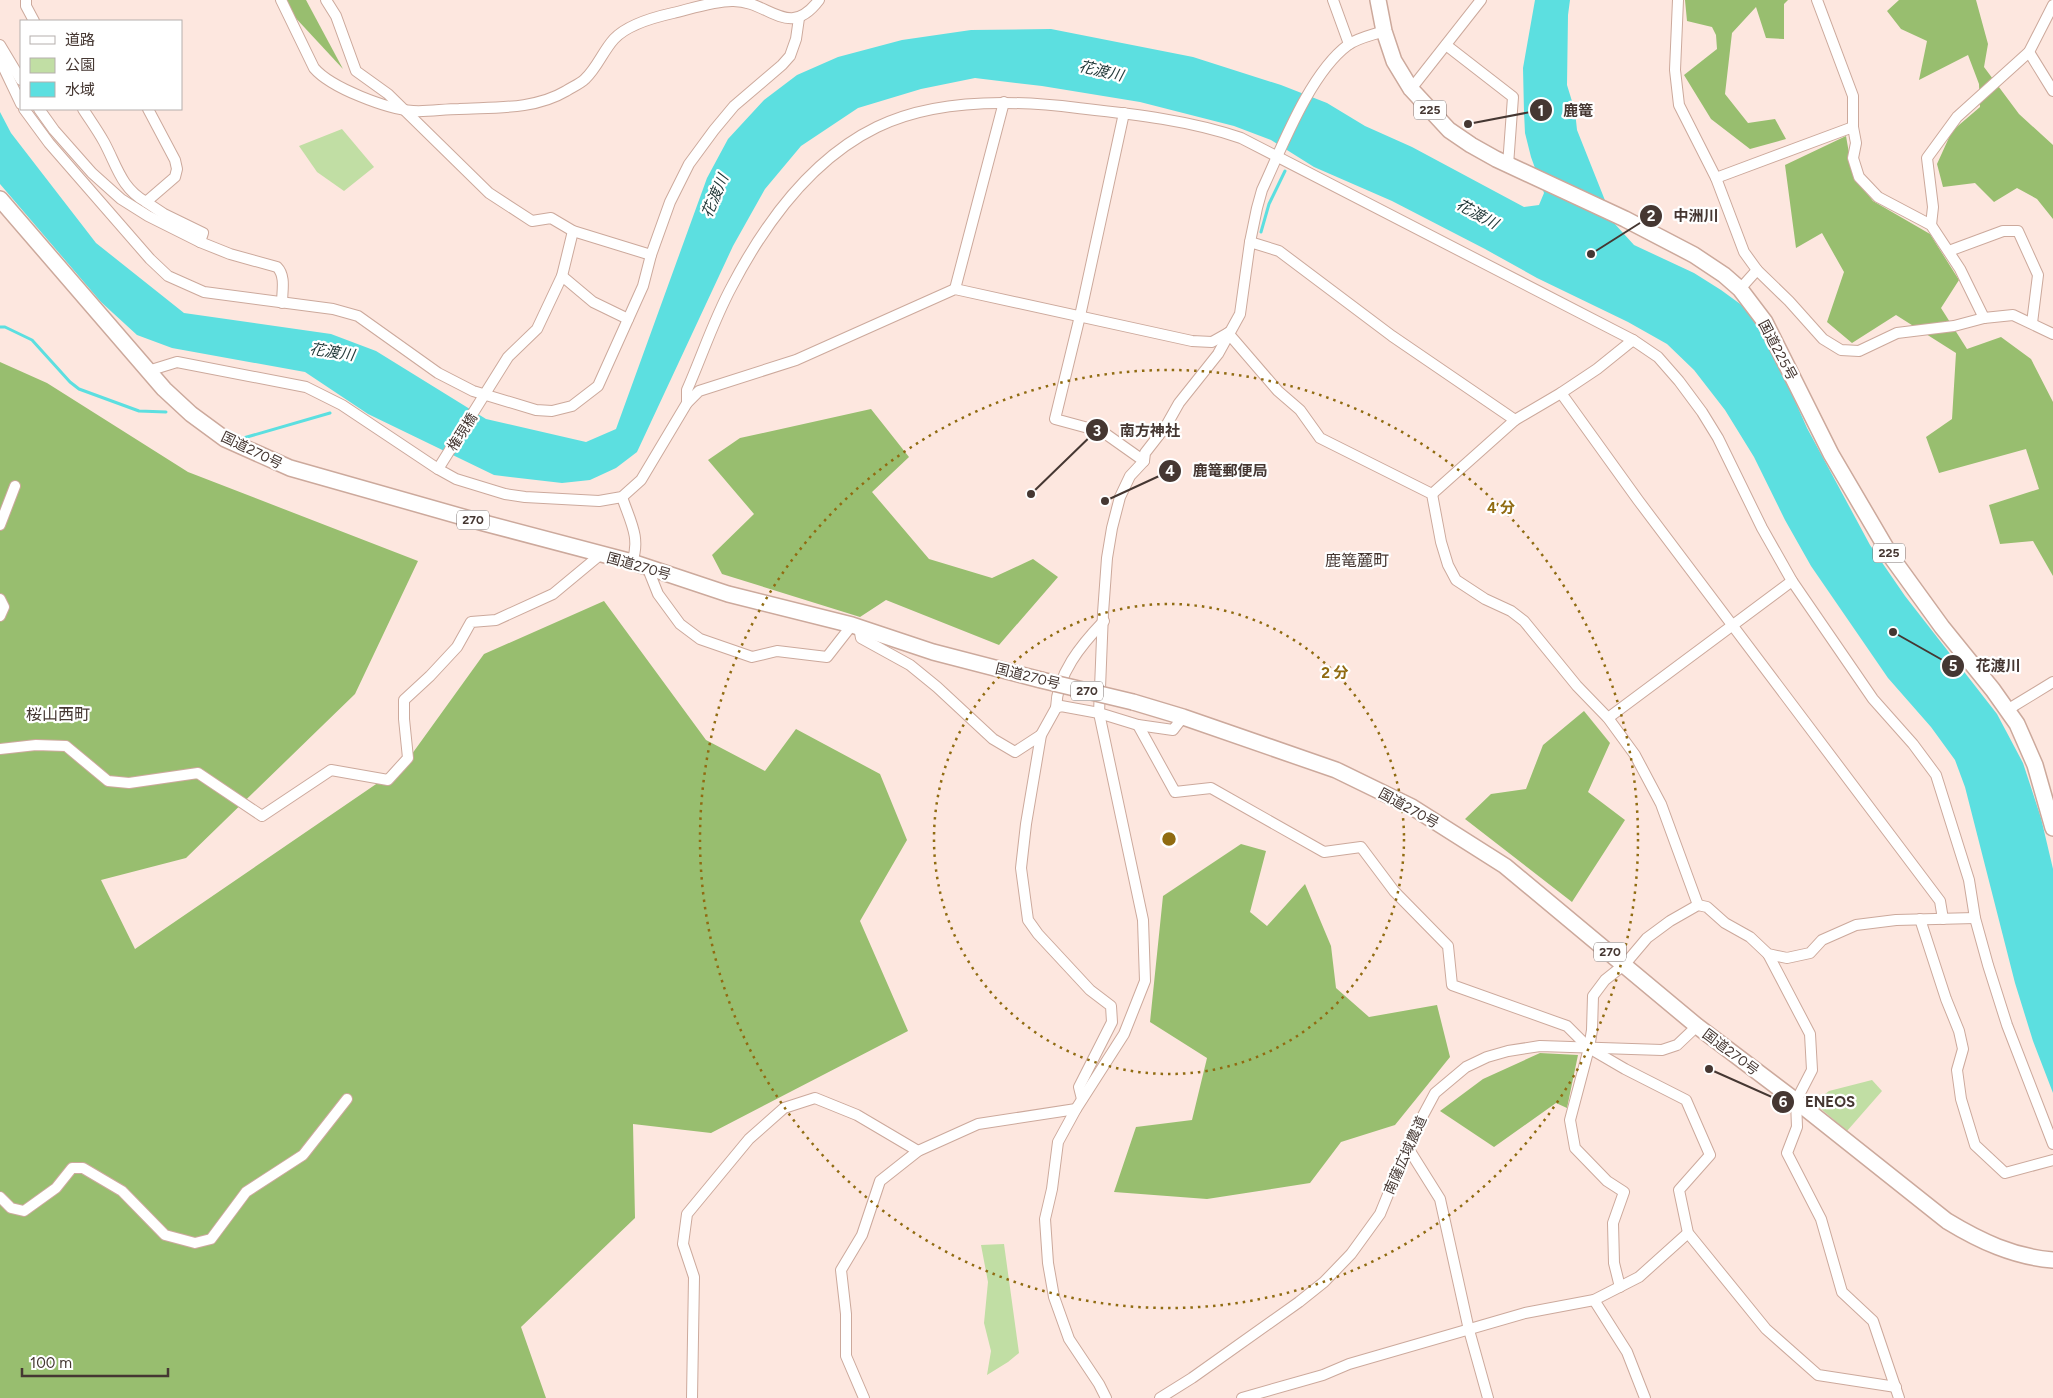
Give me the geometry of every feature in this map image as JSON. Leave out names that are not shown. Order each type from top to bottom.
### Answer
[{"type":"highway","name":"国道225号","points":[[1378,0],[1384,31],[1394,61],[1411,89],[1449,130],[1471,145],[1508,165],[1625,219],[1694,255],[1724,275],[1740,289],[1765,322],[1830,454],[1892,558],[1942,627],[2008,710],[2025,741],[2035,765],[2053,828]]},
{"type":"highway","name":"国道270号","points":[[0,199],[148,371],[177,402],[224,439],[270,461],[600,555],[632,562],[728,594],[855,626],[933,652],[1133,702],[1183,717],[1336,770],[1412,807],[1505,866],[1625,964],[1697,1026],[1796,1101],[1948,1221],[1972,1236],[2002,1249],[2038,1259],[2053,1260]]},
{"type":"street","points":[[26,0],[26,6],[33,20]]},
{"type":"street","points":[[281,0],[314,68],[322,78],[387,105],[413,111],[519,106],[542,101],[564,93],[584,80],[621,33],[664,15],[730,0],[748,2],[790,20],[799,18],[819,0]]},
{"type":"street","points":[[326,0],[336,16],[356,71],[388,94],[489,193],[532,221],[552,218],[573,231],[651,255]]},
{"type":"street","points":[[1333,0],[1349,44]]},
{"type":"street","points":[[1411,89],[1481,0]]},
{"type":"street","points":[[1678,0],[1675,70],[1679,104],[1716,178],[1744,252],[1758,270],[1823,339],[1841,350],[1859,351],[1897,333],[1954,326],[1984,318],[2013,315],[2053,334]]},
{"type":"street","points":[[1817,0],[1853,96],[1853,127],[1856,143],[1853,158],[1859,177],[1878,197],[1931,225],[1960,269],[1984,318]]},
{"type":"street","points":[[1931,225],[1933,207],[1927,158],[1957,117],[2029,52],[2053,5]]},
{"type":"street","points":[[25,110],[74,172],[150,259],[168,276],[204,292],[333,309],[358,316],[438,373],[473,391],[482,399],[536,410],[552,411],[572,406],[598,386],[643,286],[651,255],[670,202],[689,164],[734,106],[790,56],[796,39],[799,18]]},
{"type":"street","points":[[1106,1398],[1070,1339],[1054,1297],[1048,1263],[1045,1219],[1052,1190],[1058,1142],[1076,1109],[1124,1034],[1145,980],[1143,920],[1099,712],[1107,558],[1120,497],[1130,476],[1144,461],[1145,452],[1166,426],[1179,403],[1218,354],[1240,314],[1256,208],[1278,155],[1314,84],[1327,64],[1349,44],[1384,31]]},
{"type":"street","points":[[0,45],[20,78]]},
{"type":"street","points":[[1446,45],[1512,97],[1508,165]]},
{"type":"street","points":[[2029,52],[2053,91]]},
{"type":"street","points":[[0,60],[20,102]]},
{"type":"street","points":[[955,289],[1004,102]]},
{"type":"street","points":[[687,403],[687,390],[731,288],[758,240],[773,219],[792,194],[813,174],[857,138],[878,126],[898,118],[940,108],[1004,102],[1046,104],[1124,113],[1208,128],[1241,138],[1278,155],[1633,340],[1658,357],[1702,412],[1718,438],[1762,528],[1792,581],[1874,699],[1936,775],[1969,880],[1975,918],[2007,1025],[2053,1144]]},
{"type":"street","points":[[40,110],[54,130],[120,200],[200,242],[230,254],[277,267],[281,271],[282,277],[282,303]]},
{"type":"street","points":[[85,110],[104,142],[120,178],[138,197],[164,214],[202,234],[200,242]]},
{"type":"street","points":[[146,202],[175,177],[177,169],[175,160],[149,110]]},
{"type":"street","points":[[1124,113],[1080,316],[1055,419],[1103,432],[1144,461]]},
{"type":"street","points":[[1716,178],[1853,127]]},
{"type":"street","name":"権現橋","points":[[438,469],[508,356],[537,329],[562,276],[573,231]]},
{"type":"street","points":[[1949,252],[2002,231],[2018,231],[2038,274],[2032,324]]},
{"type":"street","points":[[1250,242],[1279,251],[1392,336],[1515,420]]},
{"type":"street","points":[[1740,289],[1758,270]]},
{"type":"street","points":[[562,276],[593,302],[628,319]]},
{"type":"street","points":[[148,371],[177,362],[306,387],[342,405],[456,479],[505,494],[525,497],[599,501],[622,497],[633,490],[648,471],[687,403],[699,391],[796,360],[955,289],[1192,341],[1212,342],[1228,333]]},
{"type":"street","points":[[1228,333],[1278,391],[1300,410],[1320,438],[1432,494]]},
{"type":"street","points":[[1432,494],[1515,420],[1597,369],[1633,340]]},
{"type":"street","points":[[1561,393],[1940,901],[1943,919]]},
{"type":"street","points":[[0,525],[15,486]]},
{"type":"street","points":[[1432,494],[1441,542],[1448,565],[1456,580],[1485,599],[1511,611],[1524,621],[1577,686],[1608,718],[1634,755],[1661,804],[1698,905]]},
{"type":"street","points":[[622,497],[636,537],[636,550],[632,562]]},
{"type":"street","points":[[0,749],[36,745],[66,746],[108,781],[129,783],[198,773],[262,816],[331,770],[388,780],[408,758],[404,700],[457,647],[471,622],[496,620],[553,594],[600,555]]},
{"type":"street","points":[[648,568],[658,594],[680,624],[700,639],[752,657],[777,650],[827,657],[855,626],[861,638],[910,665],[993,739],[1015,752],[1040,735]]},
{"type":"street","points":[[1608,718],[1792,581]]},
{"type":"street","points":[[0,599],[4,607],[0,616]]},
{"type":"street","points":[[1082,1100],[1079,1087],[1112,1022],[1111,1006],[1090,990],[1038,934],[1028,920],[1021,868],[1040,735],[1056,708],[1056,693],[1078,649],[1104,621]]},
{"type":"street","points":[[2008,710],[2053,682]]},
{"type":"street","points":[[1056,708],[1061,706],[1099,712],[1138,725],[1173,730],[1183,717]]},
{"type":"street","points":[[1138,725],[1175,792],[1211,788],[1324,852],[1361,847],[1394,891],[1448,946],[1452,984],[1567,1026],[1589,1048],[1686,1100],[1710,1155],[1679,1190],[1688,1233],[1766,1329],[1818,1375],[1896,1387]]},
{"type":"street","points":[[1620,1287],[1614,1263],[1613,1223],[1624,1192],[1607,1181],[1575,1148],[1570,1120],[1589,1048],[1592,1030],[1593,996],[1605,980],[1625,964],[1647,938],[1670,921],[1698,905],[1707,907],[1725,923],[1750,936],[1768,954],[1810,1034],[1812,1070],[1796,1101],[1797,1127],[1787,1153],[1821,1219],[1842,1292],[1873,1321],[1899,1398]]},
{"type":"street","points":[[1768,954],[1787,958],[1810,953],[1822,940],[1856,925],[1881,921],[1975,918]]},
{"type":"street","points":[[1920,919],[1946,999],[1960,1031],[1963,1048],[1957,1070],[1961,1099],[1975,1145],[2005,1173],[2053,1160]]},
{"type":"street","name":"南薩広域農道","points":[[1160,1398],[1276,1319],[1324,1282],[1352,1254],[1380,1214],[1419,1121],[1435,1093],[1466,1067],[1487,1057],[1508,1051],[1540,1046],[1662,1050],[1677,1045],[1697,1026]]},
{"type":"street","points":[[692,1398],[694,1277],[683,1244],[687,1214],[750,1139],[784,1108],[815,1098],[858,1115],[918,1151]]},
{"type":"street","points":[[0,1197],[11,1208],[24,1211],[56,1188],[72,1168],[83,1168],[122,1191],[166,1234],[195,1243],[211,1239],[246,1192],[302,1156],[346,1099]]},
{"type":"street","points":[[864,1398],[846,1356],[846,1314],[841,1270],[862,1235],[880,1181],[918,1151],[978,1124],[1076,1109]]},
{"type":"street","points":[[1408,1148],[1440,1199],[1469,1330],[1488,1398]]},
{"type":"street","points":[[1242,1398],[1323,1375],[1349,1364],[1525,1313],[1594,1300],[1639,1277],[1688,1233]]},
{"type":"street","points":[[1594,1300],[1627,1352],[1645,1398]]},
{"type":"green space","points":[[279,0],[306,0],[343,69]]},
{"type":"green space","points":[[1685,0],[1788,0],[1784,4],[1784,39],[1766,38],[1756,7],[1732,33],[1725,94],[1748,123],[1775,119],[1786,139],[1750,149],[1711,119],[1684,75],[1717,49],[1716,35],[1712,27],[1687,21]]},
{"type":"green space","points":[[1899,0],[1976,0],[1988,44],[1984,67],[2019,114],[2053,145],[2053,219],[2037,199],[2017,188],[1994,202],[1975,183],[1943,187],[1937,164],[1952,131],[1980,107],[1979,84],[1968,55],[1919,80],[1927,41],[1901,29],[1887,11]]},
{"type":"green space","points":[[342,129],[374,167],[344,191],[317,172],[299,146]]},
{"type":"green space","points":[[1846,136],[1853,176],[1873,201],[1930,234],[1959,280],[1941,308],[1967,349],[2001,337],[2031,359],[2053,402],[2053,576],[2033,541],[2000,544],[1989,505],[2039,489],[2026,449],[1939,473],[1926,437],[1952,419],[1956,353],[1896,315],[1852,343],[1827,322],[1844,272],[1822,233],[1796,248],[1785,165]]},
{"type":"green space","points":[[0,362],[47,383],[188,472],[418,561],[355,694],[186,858],[101,880],[135,949],[404,765],[484,654],[604,601],[706,740],[765,771],[796,729],[880,774],[907,840],[860,921],[908,1031],[711,1133],[633,1124],[635,1218],[521,1327],[546,1398],[0,1398]]},
{"type":"green space","points":[[871,409],[909,457],[872,492],[929,559],[992,578],[1033,559],[1058,577],[999,645],[886,600],[860,617],[722,574],[712,555],[754,514],[708,460],[740,438]]},
{"type":"green space","points":[[1584,711],[1610,743],[1588,792],[1625,820],[1572,902],[1465,819],[1491,794],[1526,789],[1543,745]]},
{"type":"green space","points":[[1241,844],[1266,851],[1250,912],[1267,926],[1305,884],[1331,946],[1336,988],[1369,1017],[1437,1005],[1450,1057],[1395,1125],[1341,1142],[1310,1183],[1207,1199],[1114,1192],[1136,1127],[1192,1120],[1207,1058],[1150,1022],[1163,896]]},
{"type":"green space","points":[[1540,1053],[1578,1055],[1567,1108],[1556,1103],[1494,1147],[1440,1111],[1483,1079]]},
{"type":"green space","points":[[1872,1080],[1882,1091],[1847,1131],[1814,1103],[1829,1091]]},
{"type":"green space","points":[[1004,1244],[1019,1353],[987,1375],[991,1351],[984,1323],[988,1282],[981,1245]]},
{"type":"water","points":[[1535,0],[1570,0],[1567,85],[1575,111],[1577,130],[1614,223],[1634,245],[1694,273],[1721,290],[1743,306],[1764,331],[1807,428],[1870,545],[1905,596],[1997,714],[2023,763],[2041,818],[2053,869],[2053,1093],[2033,1041],[2015,983],[1965,787],[1955,760],[1931,727],[1888,678],[1811,566],[1785,520],[1754,457],[1725,410],[1694,370],[1667,344],[1628,322],[1537,278],[1392,201],[1314,167],[1271,140],[1234,126],[1140,102],[1042,86],[975,78],[921,89],[858,108],[801,146],[765,189],[733,246],[637,452],[616,468],[590,480],[562,483],[494,475],[368,414],[305,372],[172,348],[137,335],[101,302],[0,184],[0,112],[11,133],[96,243],[184,313],[331,334],[376,351],[486,419],[586,442],[616,429],[707,178],[728,139],[764,100],[797,75],[838,57],[902,40],[971,30],[1051,29],[1193,57],[1281,85],[1327,103],[1365,126],[1412,147],[1524,207],[1539,205],[1544,193],[1531,157],[1525,133],[1524,112],[1523,68]]},
{"type":"waterway","points":[[1261,232],[1269,204],[1285,171]]},
{"type":"waterway","points":[[0,327],[5,327],[32,340],[70,382],[79,389],[139,411],[166,412]]},
{"type":"waterway","points":[[240,439],[330,413]]},
{"type":"place","name":"鹿篭","points":[[1468,124]]},
{"type":"place","name":"中洲川","points":[[1591,254]]},
{"type":"place","name":"南方神社","points":[[1031,494]]},
{"type":"place","name":"鹿篭郵便局","points":[[1105,501]]},
{"type":"place","name":"花渡川","points":[[1893,632]]},
{"type":"place","name":"ENEOS","points":[[1709,1069]]},
{"type":"district","name":"鹿篭麓町","points":[[1357,560]]},
{"type":"district","name":"桜山西町","points":[[58,714]]}]
